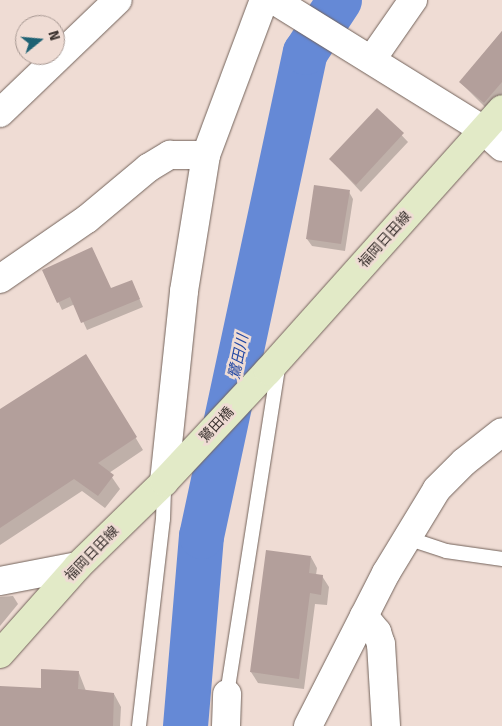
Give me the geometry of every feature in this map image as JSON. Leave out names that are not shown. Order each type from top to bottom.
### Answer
[{"type":"main road","name":"福岡日田線","points":[[274,364],[492,138],[502,109]]},
{"type":"main road","name":"鷺田橋","points":[[187,457],[274,364]]},
{"type":"main road","name":"福岡日田線","points":[[0,654],[78,566],[187,457]]},
{"type":"street","points":[[0,113],[118,0]]},
{"type":"street","points":[[164,482],[184,292],[206,154],[264,0]]},
{"type":"street","points":[[365,55],[413,0]]},
{"type":"street","points":[[283,5],[365,55],[492,138]]},
{"type":"street","points":[[0,279],[87,219],[148,168],[170,154],[206,154]]},
{"type":"street","points":[[308,726],[364,616],[407,538],[437,489],[464,462],[502,432]]},
{"type":"street","points":[[0,581],[78,566]]},
{"type":"street","points":[[364,616],[377,632],[381,644],[386,726]]},
{"type":"street","points":[[226,726],[228,694]]},
{"type":"lane","points":[[228,694],[274,364]]},
{"type":"lane","points":[[139,726],[163,519],[164,482]]},
{"type":"lane","points":[[407,538],[446,551],[502,559]]},
{"type":"building","points":[[502,31],[502,82],[484,103],[459,82]]},
{"type":"building","points":[[377,108],[404,133],[356,185],[329,159]]},
{"type":"building","points":[[314,185],[350,190],[341,244],[306,239]]},
{"type":"building","points":[[92,247],[111,288],[132,280],[140,299],[81,323],[70,297],[57,303],[42,270]]},
{"type":"building","points":[[86,354],[137,437],[98,463],[114,475],[98,496],[74,479],[0,528],[0,409]]},
{"type":"building","points":[[266,550],[311,556],[309,573],[323,575],[321,595],[310,593],[299,679],[250,672]]},
{"type":"building","points":[[41,669],[79,671],[78,689],[114,693],[113,726],[0,726],[0,686],[41,688]]},
{"type":"waterway","name":"鷺田川","points":[[185,726],[201,536],[305,52],[339,0]]}]
